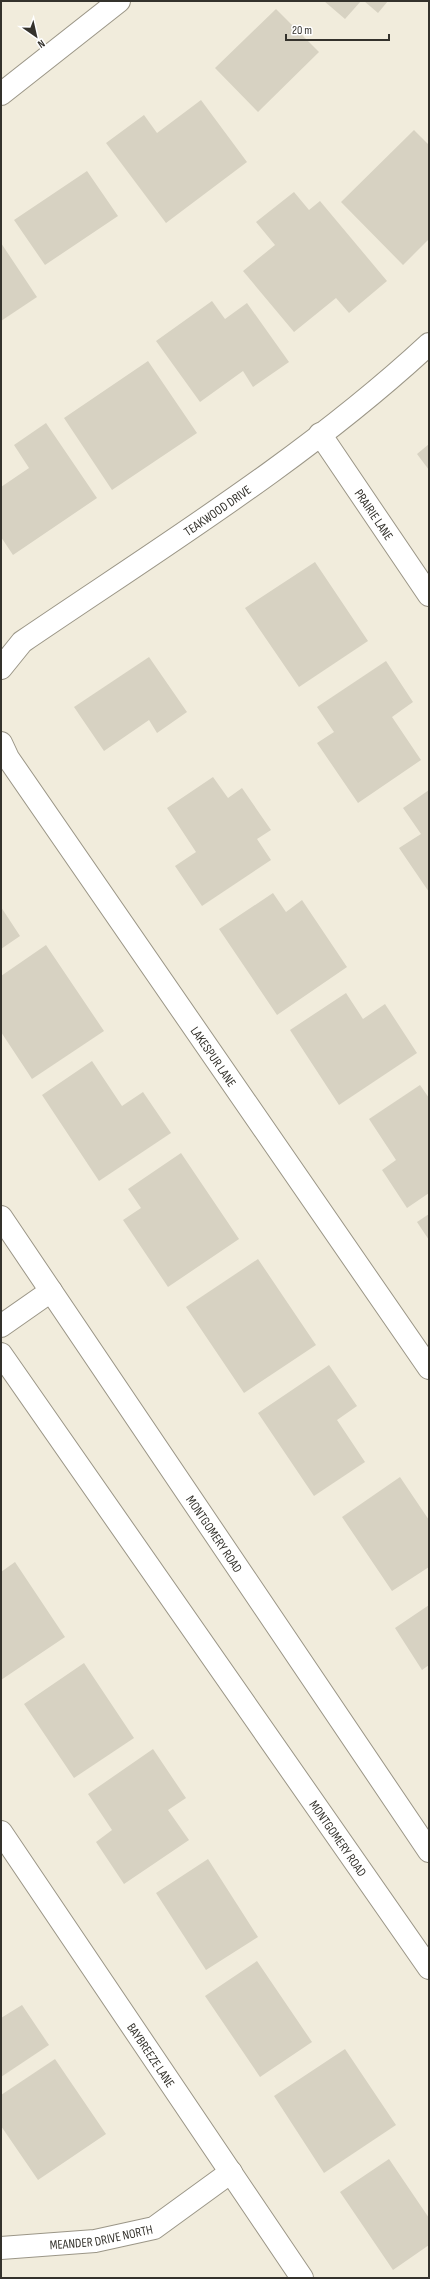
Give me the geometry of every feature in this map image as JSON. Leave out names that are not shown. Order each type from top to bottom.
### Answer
[{"type":"street","points":[[1,94],[119,1]]},
{"type":"street","name":"TEAKWOOD DRIVE","points":[[1,668],[22,642],[226,504],[320,434],[429,344]]},
{"type":"street","name":"PRAIRIE LANE","points":[[320,434],[429,596]]},
{"type":"street","name":"LAKESPUR LANE","points":[[1,743],[8,758],[429,1368]]},
{"type":"street","name":"MONTGOMERY ROAD","points":[[1,1217],[429,1851]]},
{"type":"street","points":[[1,1326],[51,1291]]},
{"type":"street","name":"MONTGOMERY ROAD","points":[[1,1354],[429,1968]]},
{"type":"street","name":"BAYBREEZE LANE","points":[[1,1832],[302,2278]]},
{"type":"street","name":"MEANDER DRIVE NORTH","points":[[1,2248],[95,2241],[154,2228],[231,2172]]},
{"type":"building","points":[[324,1],[361,1],[345,19]]},
{"type":"building","points":[[364,1],[388,1],[378,13]]},
{"type":"building","points":[[276,9],[319,52],[258,112],[215,68]]},
{"type":"building","points":[[201,100],[247,162],[166,223],[106,143],[144,115],[157,133]]},
{"type":"building","points":[[414,130],[429,145],[429,239],[403,265],[341,202]]},
{"type":"building","points":[[87,171],[118,216],[45,265],[14,220]]},
{"type":"building","points":[[294,192],[309,210],[320,201],[387,281],[349,313],[336,298],[294,332],[243,271],[275,245],[256,222]]},
{"type":"building","points":[[1,243],[37,297],[1,321]]},
{"type":"building","points":[[212,301],[225,319],[247,303],[289,362],[253,387],[243,371],[200,402],[156,341]]},
{"type":"building","points":[[148,361],[197,433],[112,490],[64,418]]},
{"type":"building","points":[[46,423],[97,498],[13,555],[1,537],[1,487],[29,468],[14,445]]},
{"type":"building","points":[[429,444],[429,470],[417,454]]},
{"type":"building","points":[[315,562],[368,641],[299,687],[245,608]]},
{"type":"building","points":[[149,657],[187,712],[157,733],[149,720],[104,751],[74,707]]},
{"type":"building","points":[[386,661],[413,702],[392,717],[421,760],[358,803],[317,743],[334,732],[317,707]]},
{"type":"building","points":[[213,777],[228,798],[242,788],[271,830],[257,839],[271,860],[202,906],[175,866],[196,852],[167,808]]},
{"type":"building","points":[[429,790],[429,892],[399,848],[421,834],[403,808]]},
{"type":"building","points":[[273,893],[286,912],[302,900],[347,967],[277,1015],[219,929]]},
{"type":"building","points":[[1,907],[20,936],[1,949]]},
{"type":"building","points":[[46,945],[104,1031],[32,1079],[1,1032],[1,976]]},
{"type":"building","points":[[346,993],[363,1019],[385,1004],[417,1053],[339,1105],[290,1030]]},
{"type":"building","points":[[92,1061],[122,1106],[143,1092],[171,1133],[99,1181],[42,1095]]},
{"type":"building","points":[[420,1085],[429,1098],[429,1193],[407,1208],[382,1170],[396,1160],[369,1119]]},
{"type":"building","points":[[181,1153],[239,1239],[168,1287],[123,1220],[141,1208],[128,1189]]},
{"type":"building","points":[[429,1214],[429,1240],[417,1222]]},
{"type":"building","points":[[258,1259],[316,1345],[244,1393],[186,1307]]},
{"type":"building","points":[[329,1365],[357,1406],[337,1420],[365,1462],[314,1496],[258,1413]]},
{"type":"building","points":[[400,1477],[429,1520],[429,1567],[392,1591],[342,1517]]},
{"type":"building","points":[[15,1562],[65,1637],[1,1680],[1,1572]]},
{"type":"building","points":[[429,1605],[429,1665],[422,1670],[395,1628]]},
{"type":"building","points":[[84,1663],[134,1738],[74,1778],[24,1704]]},
{"type":"building","points":[[153,1749],[186,1798],[168,1810],[189,1840],[124,1884],[96,1842],[112,1830],[88,1794]]},
{"type":"building","points":[[208,1859],[258,1937],[206,1970],[156,1893]]},
{"type":"building","points":[[257,1961],[312,2042],[260,2077],[205,1996]]},
{"type":"building","points":[[22,2005],[49,2045],[1,2077],[1,2018]]},
{"type":"building","points":[[345,2049],[396,2125],[324,2173],[274,2096]]},
{"type":"building","points":[[55,2059],[106,2134],[38,2180],[1,2126],[1,2095]]},
{"type":"building","points":[[389,2159],[429,2218],[429,2245],[393,2270],[340,2192]]}]
